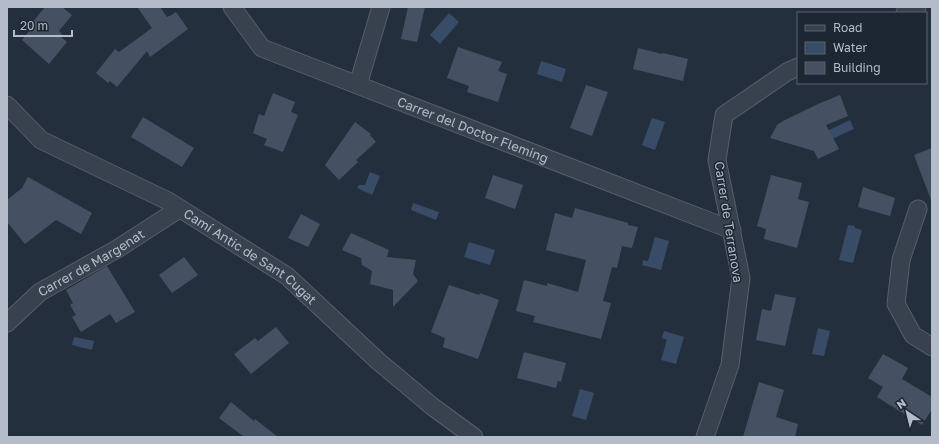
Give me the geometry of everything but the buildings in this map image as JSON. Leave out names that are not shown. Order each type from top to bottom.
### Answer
[{"type":"street","name":"Carrer del Doctor Fleming","points":[[232,7],[262,48],[732,230]]},
{"type":"street","points":[[358,85],[381,7]]},
{"type":"street","points":[[907,12],[917,7]]},
{"type":"street","name":"Carrer de Terranova","points":[[705,437],[730,365],[741,278],[717,160],[724,115],[787,72],[797,67]]},
{"type":"street","name":"Camí Antic de Sant Cugat","points":[[7,105],[41,140],[168,201],[287,276],[378,361],[433,407],[474,437]]},
{"type":"street","name":"Carrer de Margenat","points":[[7,323],[40,292],[117,249],[179,209]]},
{"type":"street","points":[[918,210],[900,260],[896,304],[913,335],[932,347]]},
{"type":"water","points":[[449,13],[459,22],[440,44],[430,35]]},
{"type":"water","points":[[541,61],[566,69],[562,82],[537,74]]},
{"type":"water","points":[[652,118],[665,122],[655,150],[642,145]]},
{"type":"water","points":[[850,120],[854,129],[819,145],[815,137]]},
{"type":"water","points":[[370,172],[380,176],[372,195],[357,188],[359,185],[365,185]]},
{"type":"water","points":[[413,203],[439,212],[436,220],[411,210]]},
{"type":"water","points":[[848,225],[855,226],[855,228],[862,230],[853,263],[839,260]]},
{"type":"water","points":[[655,237],[669,241],[661,270],[642,265],[643,260],[648,261]]},
{"type":"water","points":[[469,242],[495,250],[490,265],[464,257]]},
{"type":"water","points":[[818,328],[830,331],[824,356],[812,354]]},
{"type":"water","points":[[664,331],[684,337],[676,364],[661,360],[667,340],[662,338]]},
{"type":"water","points":[[74,337],[94,341],[92,350],[72,345]]},
{"type":"water","points":[[580,389],[594,393],[586,420],[572,416]]}]
